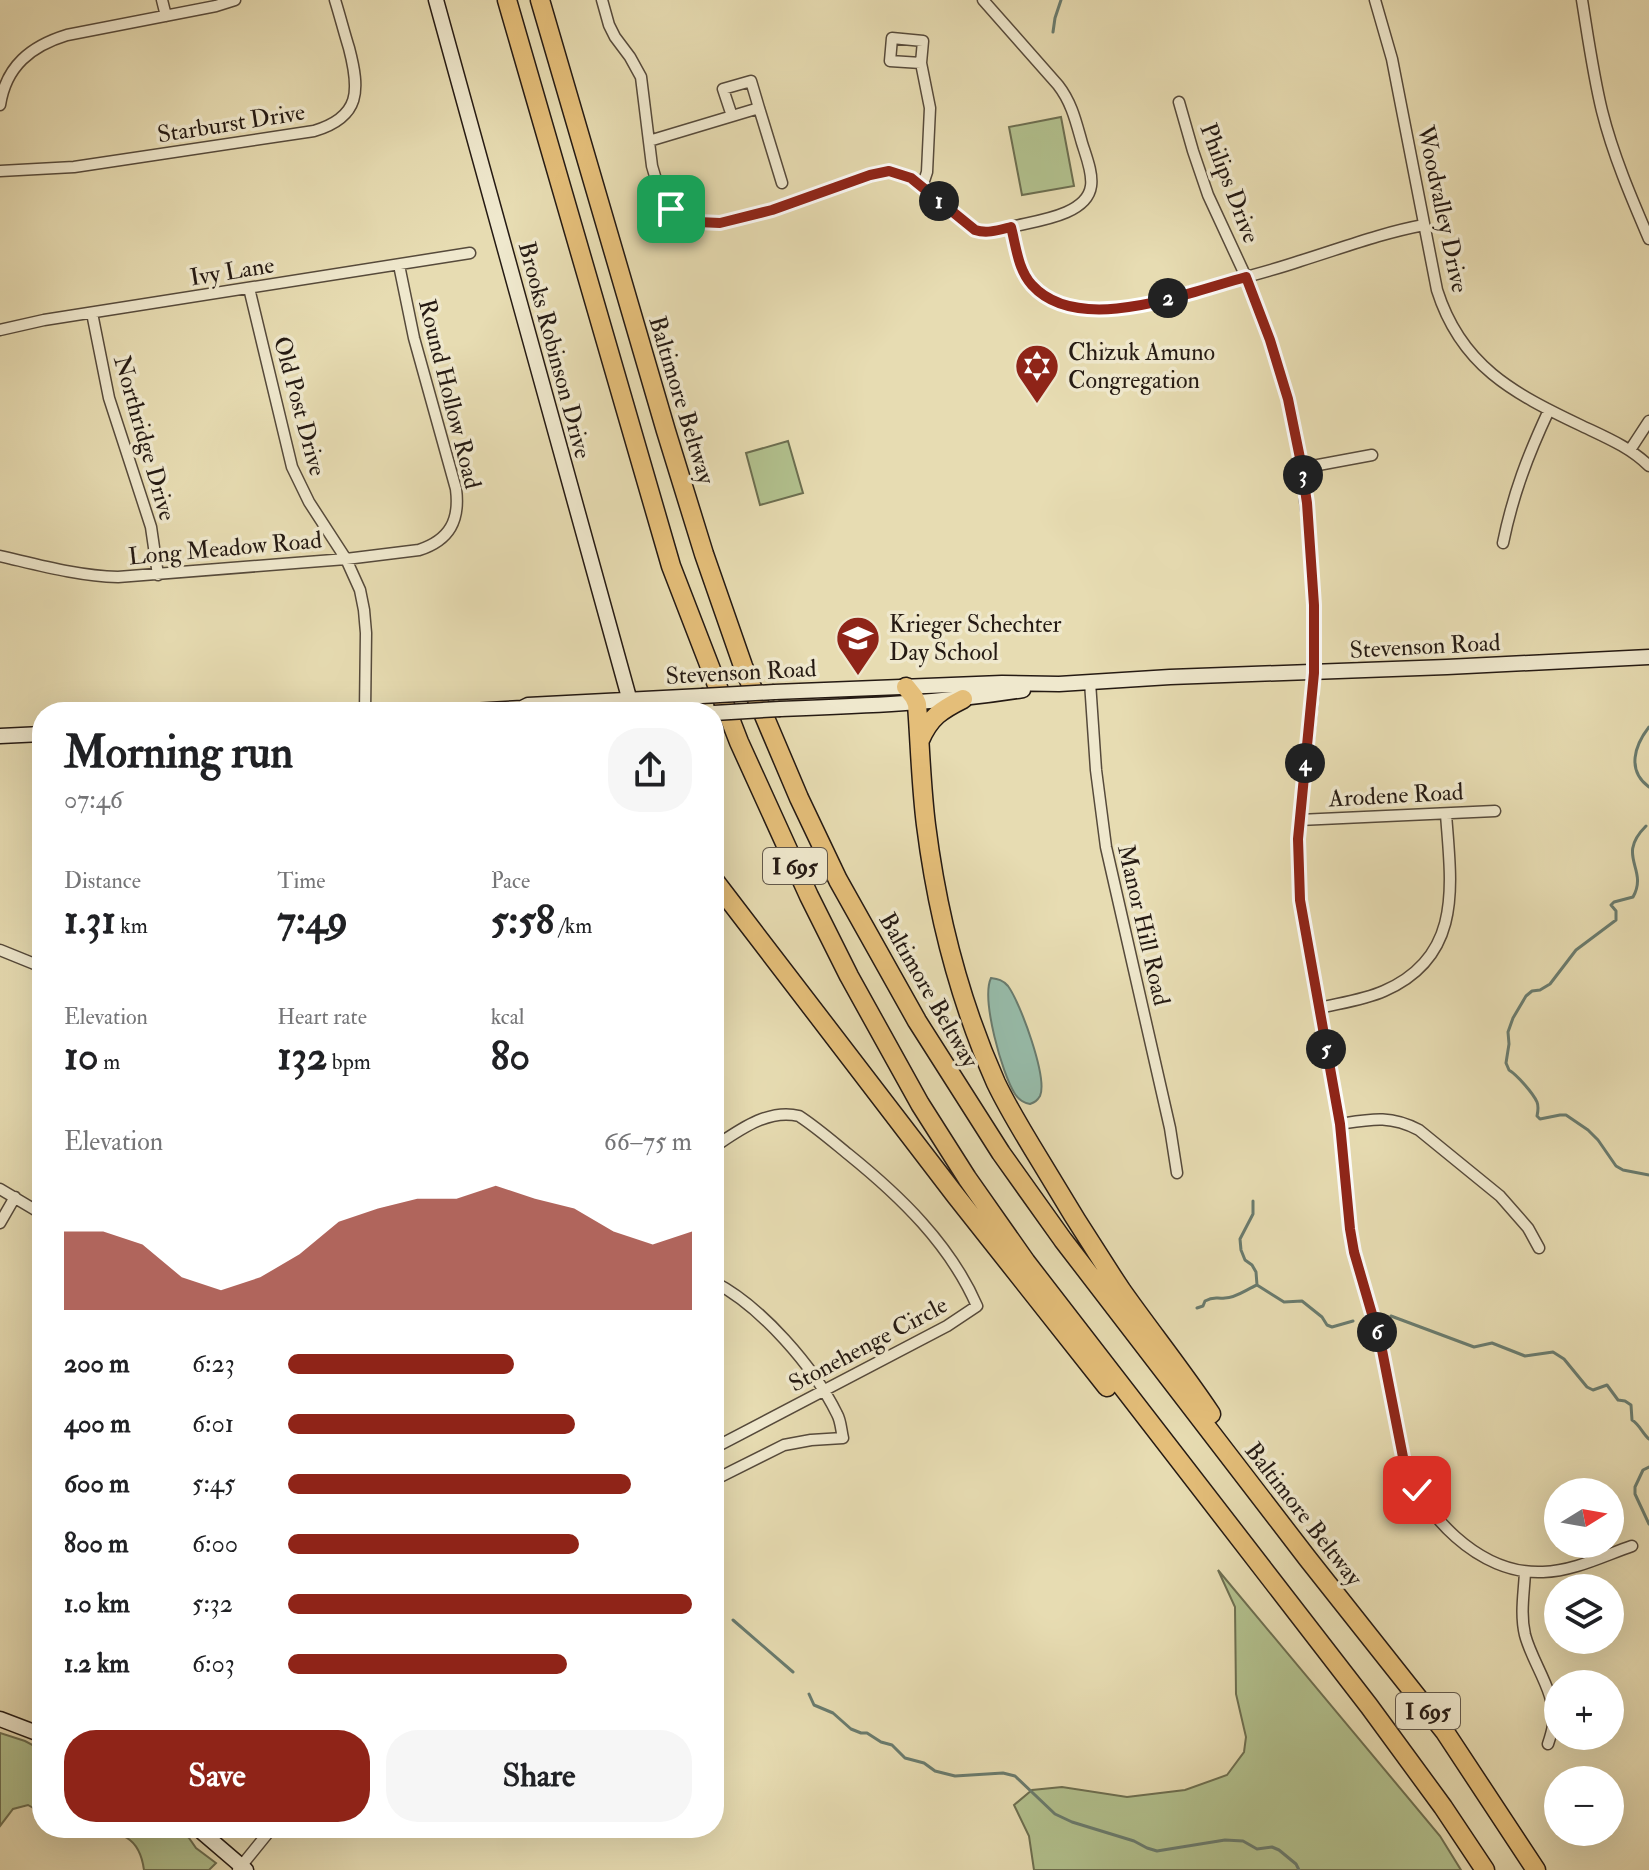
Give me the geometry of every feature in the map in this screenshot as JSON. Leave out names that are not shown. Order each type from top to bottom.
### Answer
[{"type":"highway","name":"I 695","points":[[507,0],[671,566],[724,702]]},
{"type":"highway","name":"Baltimore Beltway","points":[[540,0],[704,554],[743,666],[838,880],[917,1021],[1001,1153],[1063,1240],[1445,1732],[1536,1870]]},
{"type":"highway","points":[[906,687],[917,704],[926,825],[942,914],[978,1040],[997,1084],[1098,1255],[1187,1377],[1308,1559]]},
{"type":"highway","points":[[919,742],[932,719],[944,708],[963,699]]},
{"type":"highway","name":"I 695","points":[[724,703],[809,896],[849,976],[920,1104],[967,1178],[1026,1262],[1407,1757],[1485,1870]]},
{"type":"highway","points":[[724,893],[1075,1348],[1286,1607],[1303,1621]]},
{"type":"main road","name":"Brooks Robinson Drive","points":[[436,0],[630,702]]},
{"type":"main road","name":"Stevenson Road","points":[[659,702],[774,692],[1002,683],[1059,684],[1649,657]]},
{"type":"main road","name":"Stevenson Road","points":[[724,712],[917,704],[1059,684]]},
{"type":"main road","points":[[0,736],[32,734]]},
{"type":"main road","points":[[0,1719],[32,1731]]},
{"type":"main road","points":[[208,1838],[242,1869]]},
{"type":"street","points":[[162,0],[166,16]]},
{"type":"street","points":[[0,105],[4,88],[15,68],[36,47],[67,35],[235,0]]},
{"type":"street","name":"Starburst Drive","points":[[0,171],[74,167],[328,127],[347,112],[356,89],[353,65],[335,0]]},
{"type":"street","points":[[602,0],[615,37],[641,77],[652,166],[660,193],[671,209],[698,222],[720,223],[889,171],[911,178],[982,233],[1068,213],[1084,201],[1092,185],[1069,100],[983,0]]},
{"type":"street","name":"Woodvalley Drive","points":[[1375,0],[1392,59],[1442,306],[1461,340],[1500,382],[1630,450],[1649,466]]},
{"type":"street","points":[[1582,0],[1595,82],[1605,122],[1619,168],[1649,239]]},
{"type":"street","points":[[921,63],[930,108],[927,172],[922,187]]},
{"type":"street","points":[[732,116],[723,89],[751,81],[782,183]]},
{"type":"street","name":"Philips Drive","points":[[1179,102],[1208,195],[1246,277],[1278,363],[1302,468],[1311,550],[1314,673],[1299,820],[1297,856],[1300,900],[1340,1124],[1354,1252],[1379,1337],[1398,1437],[1409,1474],[1425,1502],[1462,1543],[1479,1556],[1505,1567],[1525,1572],[1559,1571],[1632,1546]]},
{"type":"street","points":[[649,141],[759,108]]},
{"type":"street","points":[[1011,227],[1022,268],[1032,286],[1068,306],[1100,310],[1142,305],[1298,262],[1378,235],[1424,225]]},
{"type":"street","name":"Ivy Lane","points":[[0,330],[44,320],[470,253]]},
{"type":"street","name":"Round Hollow Road","points":[[399,265],[414,338],[456,489],[457,510],[448,532]]},
{"type":"street","name":"Old Post Drive","points":[[249,288],[292,467],[309,502],[346,559],[360,590],[364,610],[365,702]]},
{"type":"street","name":"Northridge Drive","points":[[92,313],[109,398],[151,527],[158,575]]},
{"type":"street","points":[[1503,543],[1520,478],[1549,410]]},
{"type":"street","points":[[1630,450],[1649,421]]},
{"type":"street","points":[[1302,468],[1372,455]]},
{"type":"street","name":"Long Meadow Road","points":[[0,556],[98,576],[158,575],[419,550],[431,546],[448,532]]},
{"type":"street","name":"Manor Hill Road","points":[[1090,682],[1097,782],[1106,847],[1170,1128],[1177,1173]]},
{"type":"street","name":"Arodene Road","points":[[1299,820],[1495,811]]},
{"type":"street","points":[[1319,1008],[1383,991],[1414,973],[1432,951],[1450,908],[1446,814]]},
{"type":"street","points":[[0,950],[32,963]]},
{"type":"street","name":"Stonehenge Circle","points":[[724,1140],[763,1119],[790,1113],[799,1116],[869,1171],[913,1211],[962,1276],[977,1306],[964,1316],[724,1443]]},
{"type":"street","points":[[1340,1124],[1383,1118],[1419,1130],[1500,1196],[1528,1228],[1539,1248]]},
{"type":"street","points":[[0,1189],[32,1208]]},
{"type":"street","points":[[0,1223],[15,1197]]},
{"type":"street","points":[[724,1289],[748,1305],[798,1355],[839,1416],[843,1438],[784,1445],[724,1475]]},
{"type":"street","points":[[1525,1572],[1522,1618],[1532,1656],[1544,1683]]},
{"type":"street","points":[[242,1869],[265,1838]]},
{"type":"shaded area","points":[[1061,117],[1074,186],[1022,195],[1009,127]]},
{"type":"shaded area","points":[[788,441],[803,493],[760,505],[746,453]]},
{"type":"shaded area","points":[[991,978],[1008,986],[1032,1040],[1041,1087],[1039,1098],[1030,1104],[1021,1101],[1015,1094],[999,1054],[989,1002]]},
{"type":"shaded area","points":[[1218,1570],[1440,1836],[1461,1870],[1034,1870],[1029,1836],[1014,1805],[1032,1790],[1062,1787],[1127,1797],[1185,1790],[1227,1775],[1244,1752],[1246,1737],[1236,1694],[1235,1607]]},
{"type":"shaded area","points":[[0,1733],[32,1745],[32,1807],[28,1805],[13,1809],[0,1826]]},
{"type":"shaded area","points":[[189,1838],[196,1848],[216,1863],[209,1870],[144,1870],[141,1856],[128,1839]]},
{"type":"waterway","points":[[1053,32],[1061,0]]},
{"type":"waterway","points":[[1649,727],[1635,757],[1637,773],[1649,787]]},
{"type":"waterway","points":[[1646,826],[1633,846],[1637,878],[1633,897],[1614,902],[1611,905],[1616,911],[1616,920],[1576,950],[1550,984],[1526,996],[1508,1032],[1506,1063],[1535,1098],[1540,1119],[1566,1115],[1598,1140],[1616,1166],[1649,1175]]},
{"type":"waterway","points":[[1253,1201],[1253,1214],[1240,1239],[1245,1260],[1256,1272],[1257,1285]]},
{"type":"waterway","points":[[1257,1285],[1284,1302],[1302,1301],[1332,1327],[1353,1321]]},
{"type":"waterway","points":[[1197,1308],[1208,1299],[1233,1297],[1257,1285]]},
{"type":"waterway","points":[[1391,1316],[1474,1347],[1492,1343],[1525,1356],[1553,1352],[1564,1359],[1587,1387],[1593,1390],[1607,1385],[1618,1400],[1631,1405],[1632,1420],[1649,1439]]},
{"type":"waterway","points":[[1649,1467],[1643,1470],[1635,1487],[1635,1494],[1649,1524]]},
{"type":"waterway","points":[[733,1620],[793,1672]]},
{"type":"waterway","points":[[809,1694],[814,1705],[833,1713],[851,1729],[892,1745],[905,1758],[924,1763],[935,1771],[955,1776],[1003,1773],[1015,1776],[1055,1814],[1072,1822],[1157,1851],[1225,1840],[1243,1841],[1257,1849],[1272,1847],[1296,1864],[1299,1870]]},
{"type":"place","name":"Chizuk Amuno Congregation","points":[[1037,405]]},
{"type":"place","name":"Krieger Schechter Day School","points":[[858,677]]},
{"type":"route","points":[[671,209],[698,222],[720,223],[772,210],[889,171],[911,178],[975,230],[982,233],[1011,227],[1022,268],[1032,286],[1068,306],[1100,310],[1142,305],[1246,277],[1288,399],[1304,484],[1311,550],[1314,673],[1299,820],[1300,900],[1340,1124],[1354,1252],[1377,1328],[1403,1457],[1417,1490]]}]
